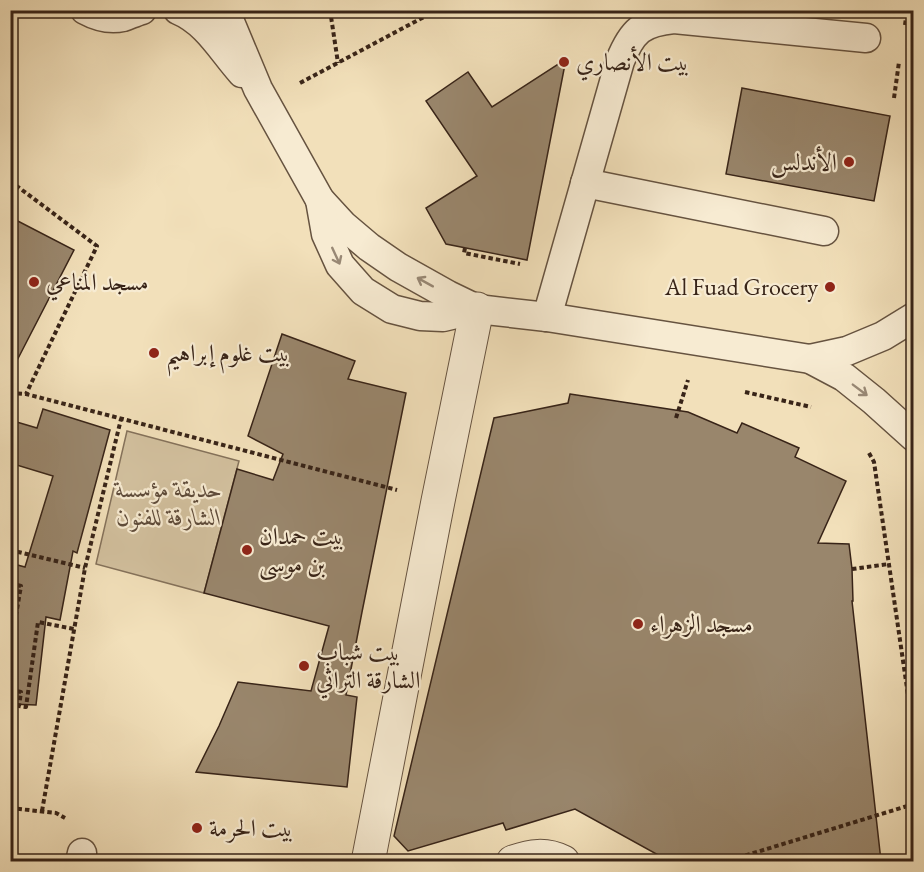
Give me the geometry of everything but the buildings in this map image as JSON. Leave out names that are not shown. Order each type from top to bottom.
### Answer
[{"type":"street","points":[[368,861],[477,309]]},
{"type":"street","points":[[513,861],[532,856],[563,861]]},
{"type":"lane","points":[[85,10],[94,15],[108,17],[122,17],[138,11]]},
{"type":"lane","points":[[178,10],[201,23],[262,95]]},
{"type":"lane","points":[[225,10],[262,95],[320,200],[369,248],[398,267],[477,309],[547,317],[810,359],[844,377],[914,437]]},
{"type":"lane","points":[[547,317],[620,61],[628,43],[640,29],[656,21],[674,20],[866,38]]},
{"type":"lane","points":[[585,183],[824,231]]},
{"type":"lane","points":[[320,200],[326,234],[340,265],[363,291],[392,309],[420,316],[443,317],[477,309]]},
{"type":"lane","points":[[810,359],[847,351],[883,336],[914,316]]},
{"type":"path","points":[[330,10],[338,63]]},
{"type":"path","points":[[262,95],[338,63],[437,10]]},
{"type":"path","points":[[10,181],[98,246],[26,394]]},
{"type":"path","points":[[465,248],[464,253],[477,253],[528,265]]},
{"type":"path","points":[[676,418],[688,379]]},
{"type":"path","points":[[742,391],[815,409]]},
{"type":"path","points":[[10,393],[26,394],[438,501]]},
{"type":"path","points":[[42,811],[85,568],[121,419]]},
{"type":"path","points":[[865,445],[874,462],[914,736]]},
{"type":"path","points":[[10,550],[85,568]]},
{"type":"path","points":[[852,569],[889,564]]},
{"type":"path","points":[[10,584],[21,586],[10,650]]},
{"type":"path","points":[[10,690],[21,692],[19,706],[26,707],[38,622],[74,629]]},
{"type":"path","points":[[724,861],[914,804]]},
{"type":"path","points":[[10,808],[56,813],[68,820],[74,830],[81,857]]},
{"type":"green space","name":"حديقة مؤسسة الشارقة للفنون","points":[[127,431],[239,461],[204,593],[96,564]]},
{"type":"place","name":"بيت الأنصاري","points":[[564,62]]},
{"type":"place","name":"الأندلس","points":[[849,162]]},
{"type":"place","name":"مسجد المناعي","points":[[34,282]]},
{"type":"place","name":"Al Fuad Grocery","points":[[830,287]]},
{"type":"place","name":"بيت غلوم إبراهيم","points":[[154,353]]},
{"type":"place","name":"بيت حمدان بن موسى","points":[[247,550]]},
{"type":"place","name":"مسجد الزهراء","points":[[638,624]]},
{"type":"place","name":"بيت شباب الشارقة التراثي","points":[[304,666]]},
{"type":"place","name":"بيت الحرمة","points":[[197,828]]}]
